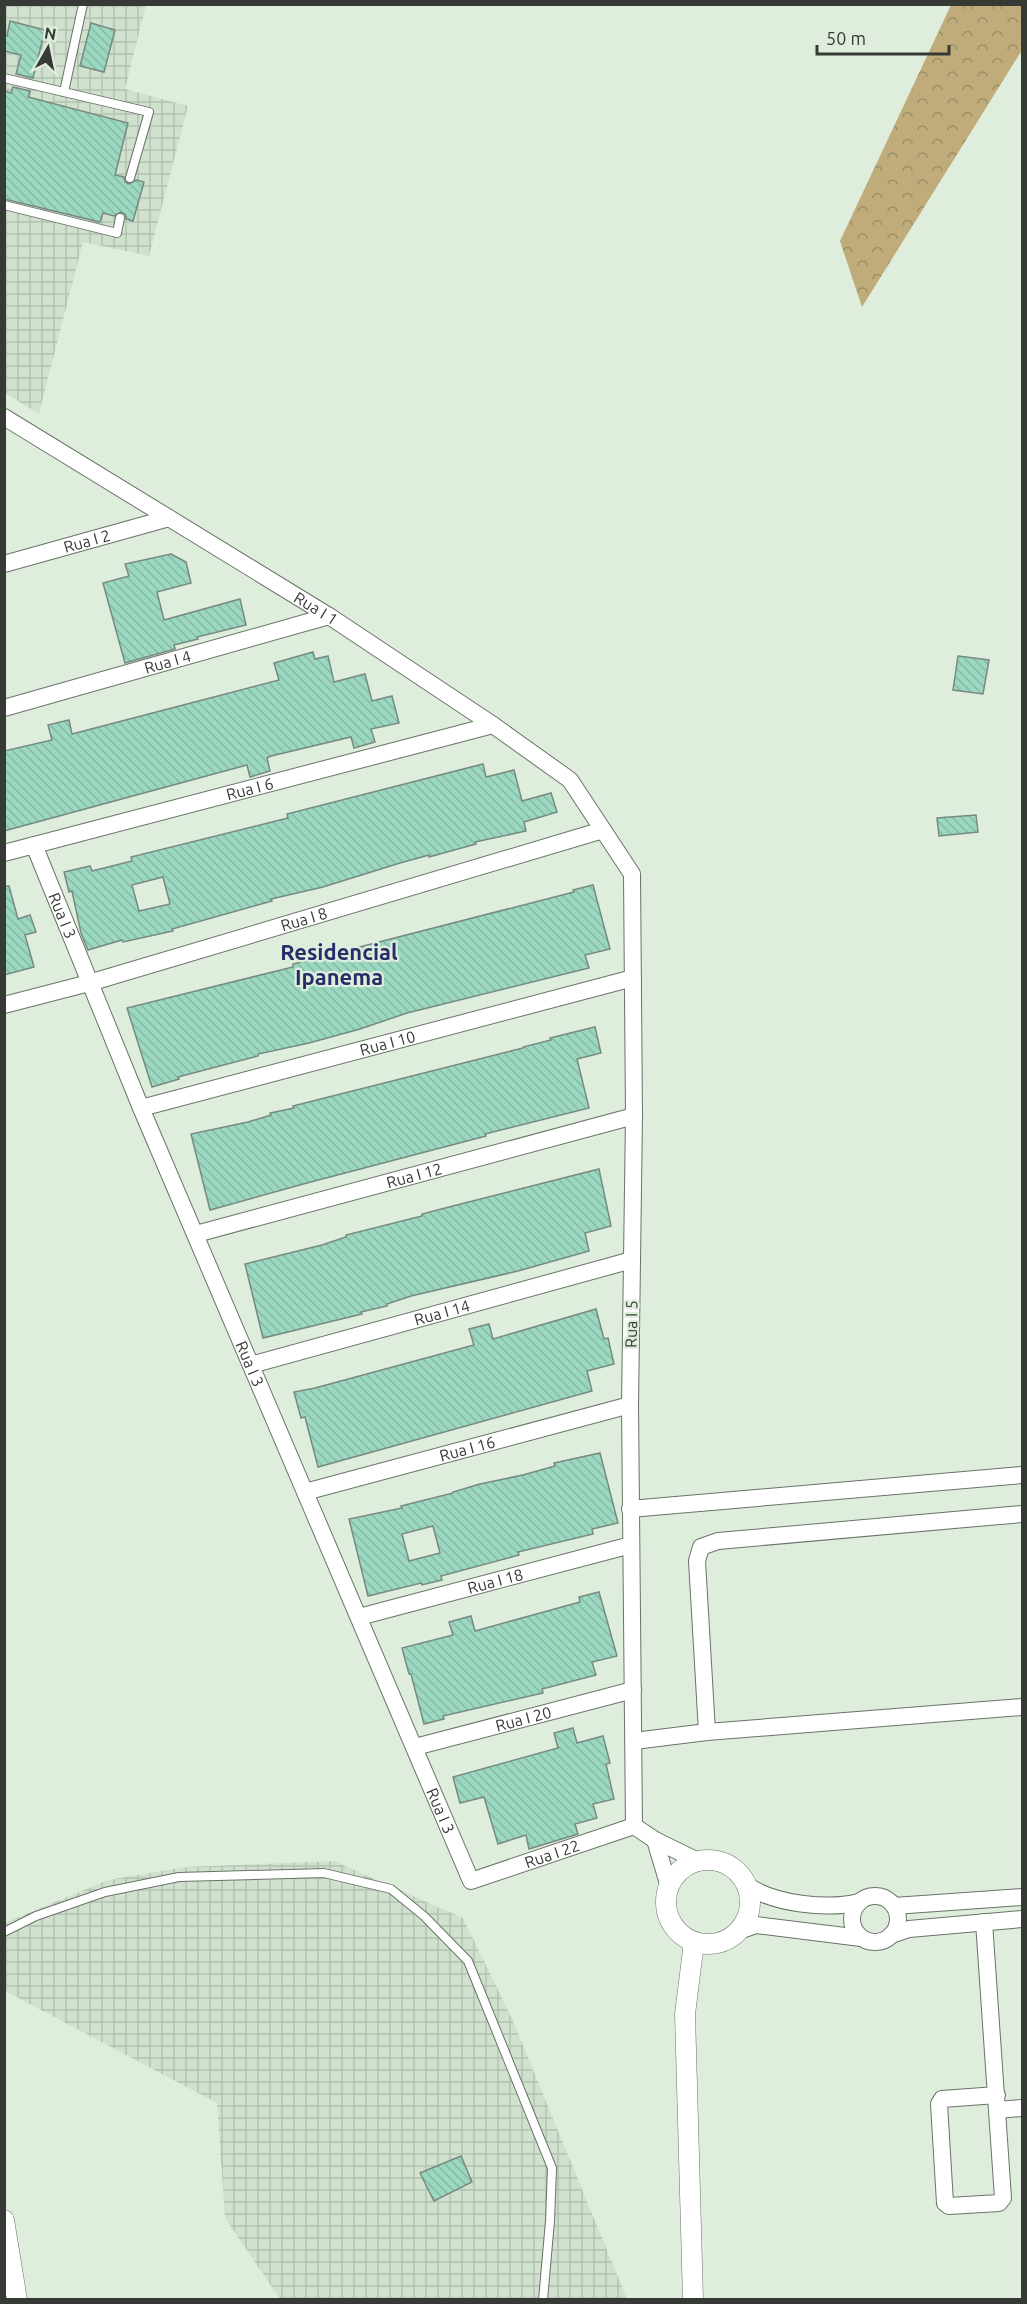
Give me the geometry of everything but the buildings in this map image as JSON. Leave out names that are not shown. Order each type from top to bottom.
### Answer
[{"type":"street","name":"Rua I 1","points":[[4,417],[329,616],[493,725],[570,780],[603,830]]},
{"type":"street","name":"Rua I 2","points":[[4,564],[169,518]]},
{"type":"street","name":"Rua I 4","points":[[4,708],[329,616]]},
{"type":"street","name":"Rua I 6","points":[[4,853],[493,725]]},
{"type":"street","name":"Rua I 5","points":[[603,830],[632,874],[634,1116],[630,1509],[634,1826]]},
{"type":"street","name":"Rua I 8","points":[[4,1005],[89,983],[603,830]]},
{"type":"street","name":"Rua I 3","points":[[34,845],[141,1107],[471,1881]]},
{"type":"street","name":"Rua I 10","points":[[141,1107],[633,978]]},
{"type":"street","name":"Rua I 12","points":[[196,1234],[634,1116]]},
{"type":"street","name":"Rua I 14","points":[[252,1365],[632,1260]]},
{"type":"street","name":"Rua I 16","points":[[305,1492],[630,1405]]},
{"type":"street","points":[[630,1509],[1023,1475]]},
{"type":"street","points":[[707,1731],[697,1561],[701,1547],[718,1541],[1023,1514]]},
{"type":"street","name":"Rua I 18","points":[[359,1617],[631,1545]]},
{"type":"street","name":"Rua I 20","points":[[415,1747],[633,1690]]},
{"type":"street","points":[[634,1741],[707,1731],[1023,1707]]},
{"type":"street","points":[[634,1826],[655,1840],[698,1862]]},
{"type":"street","name":"Rua I 22","points":[[471,1881],[634,1826]]},
{"type":"street","points":[[655,1840],[669,1887]]},
{"type":"street","points":[[1023,1897],[894,1906],[881,1897],[873,1896],[843,1906],[791,1901],[760,1895],[747,1886],[735,1870],[718,1861],[698,1862],[681,1870],[669,1887],[666,1905],[672,1924],[685,1938],[694,1942],[714,1944],[723,1942],[739,1931],[756,1925],[877,1942],[909,1929],[1023,1918]]},
{"type":"street","points":[[739,1931],[749,1914],[750,1895],[747,1886]]},
{"type":"street","points":[[859,1902],[852,1917],[853,1924],[861,1938]]},
{"type":"street","points":[[891,1935],[898,1921],[894,1906]]},
{"type":"street","points":[[984,1922],[997,2102],[1002,2198],[999,2203],[949,2206],[945,2203],[939,2104],[942,2099],[997,2102],[1023,2108]]},
{"type":"street","points":[[693,2300],[685,2014],[694,1942]]},
{"type":"street","points":[[4,2220],[17,2300]]},
{"type":"lane","points":[[64,92],[83,4]]},
{"type":"lane","points":[[4,78],[149,112],[130,178]]},
{"type":"lane","points":[[4,205],[117,233],[120,218]]},
{"type":"lane","points":[[4,1932],[36,1916],[105,1892],[179,1877],[324,1873],[391,1889],[424,1916],[468,1961],[552,2168],[543,2300]]},
{"type":"shaded area","points":[[4,5],[146,5],[125,89],[188,106],[149,256],[83,242],[39,414],[5,393]]},
{"type":"shaded area","points":[[334,1861],[463,1918],[513,2021],[627,2299],[280,2299],[225,2218],[217,2103],[5,1991],[4,1923],[108,1880],[185,1867]]},
{"type":"green space","points":[[951,5],[1022,5],[1022,50],[862,307],[840,241]]},
{"type":"district","name":"Residencial Ipanema","points":[[339,964]]}]
